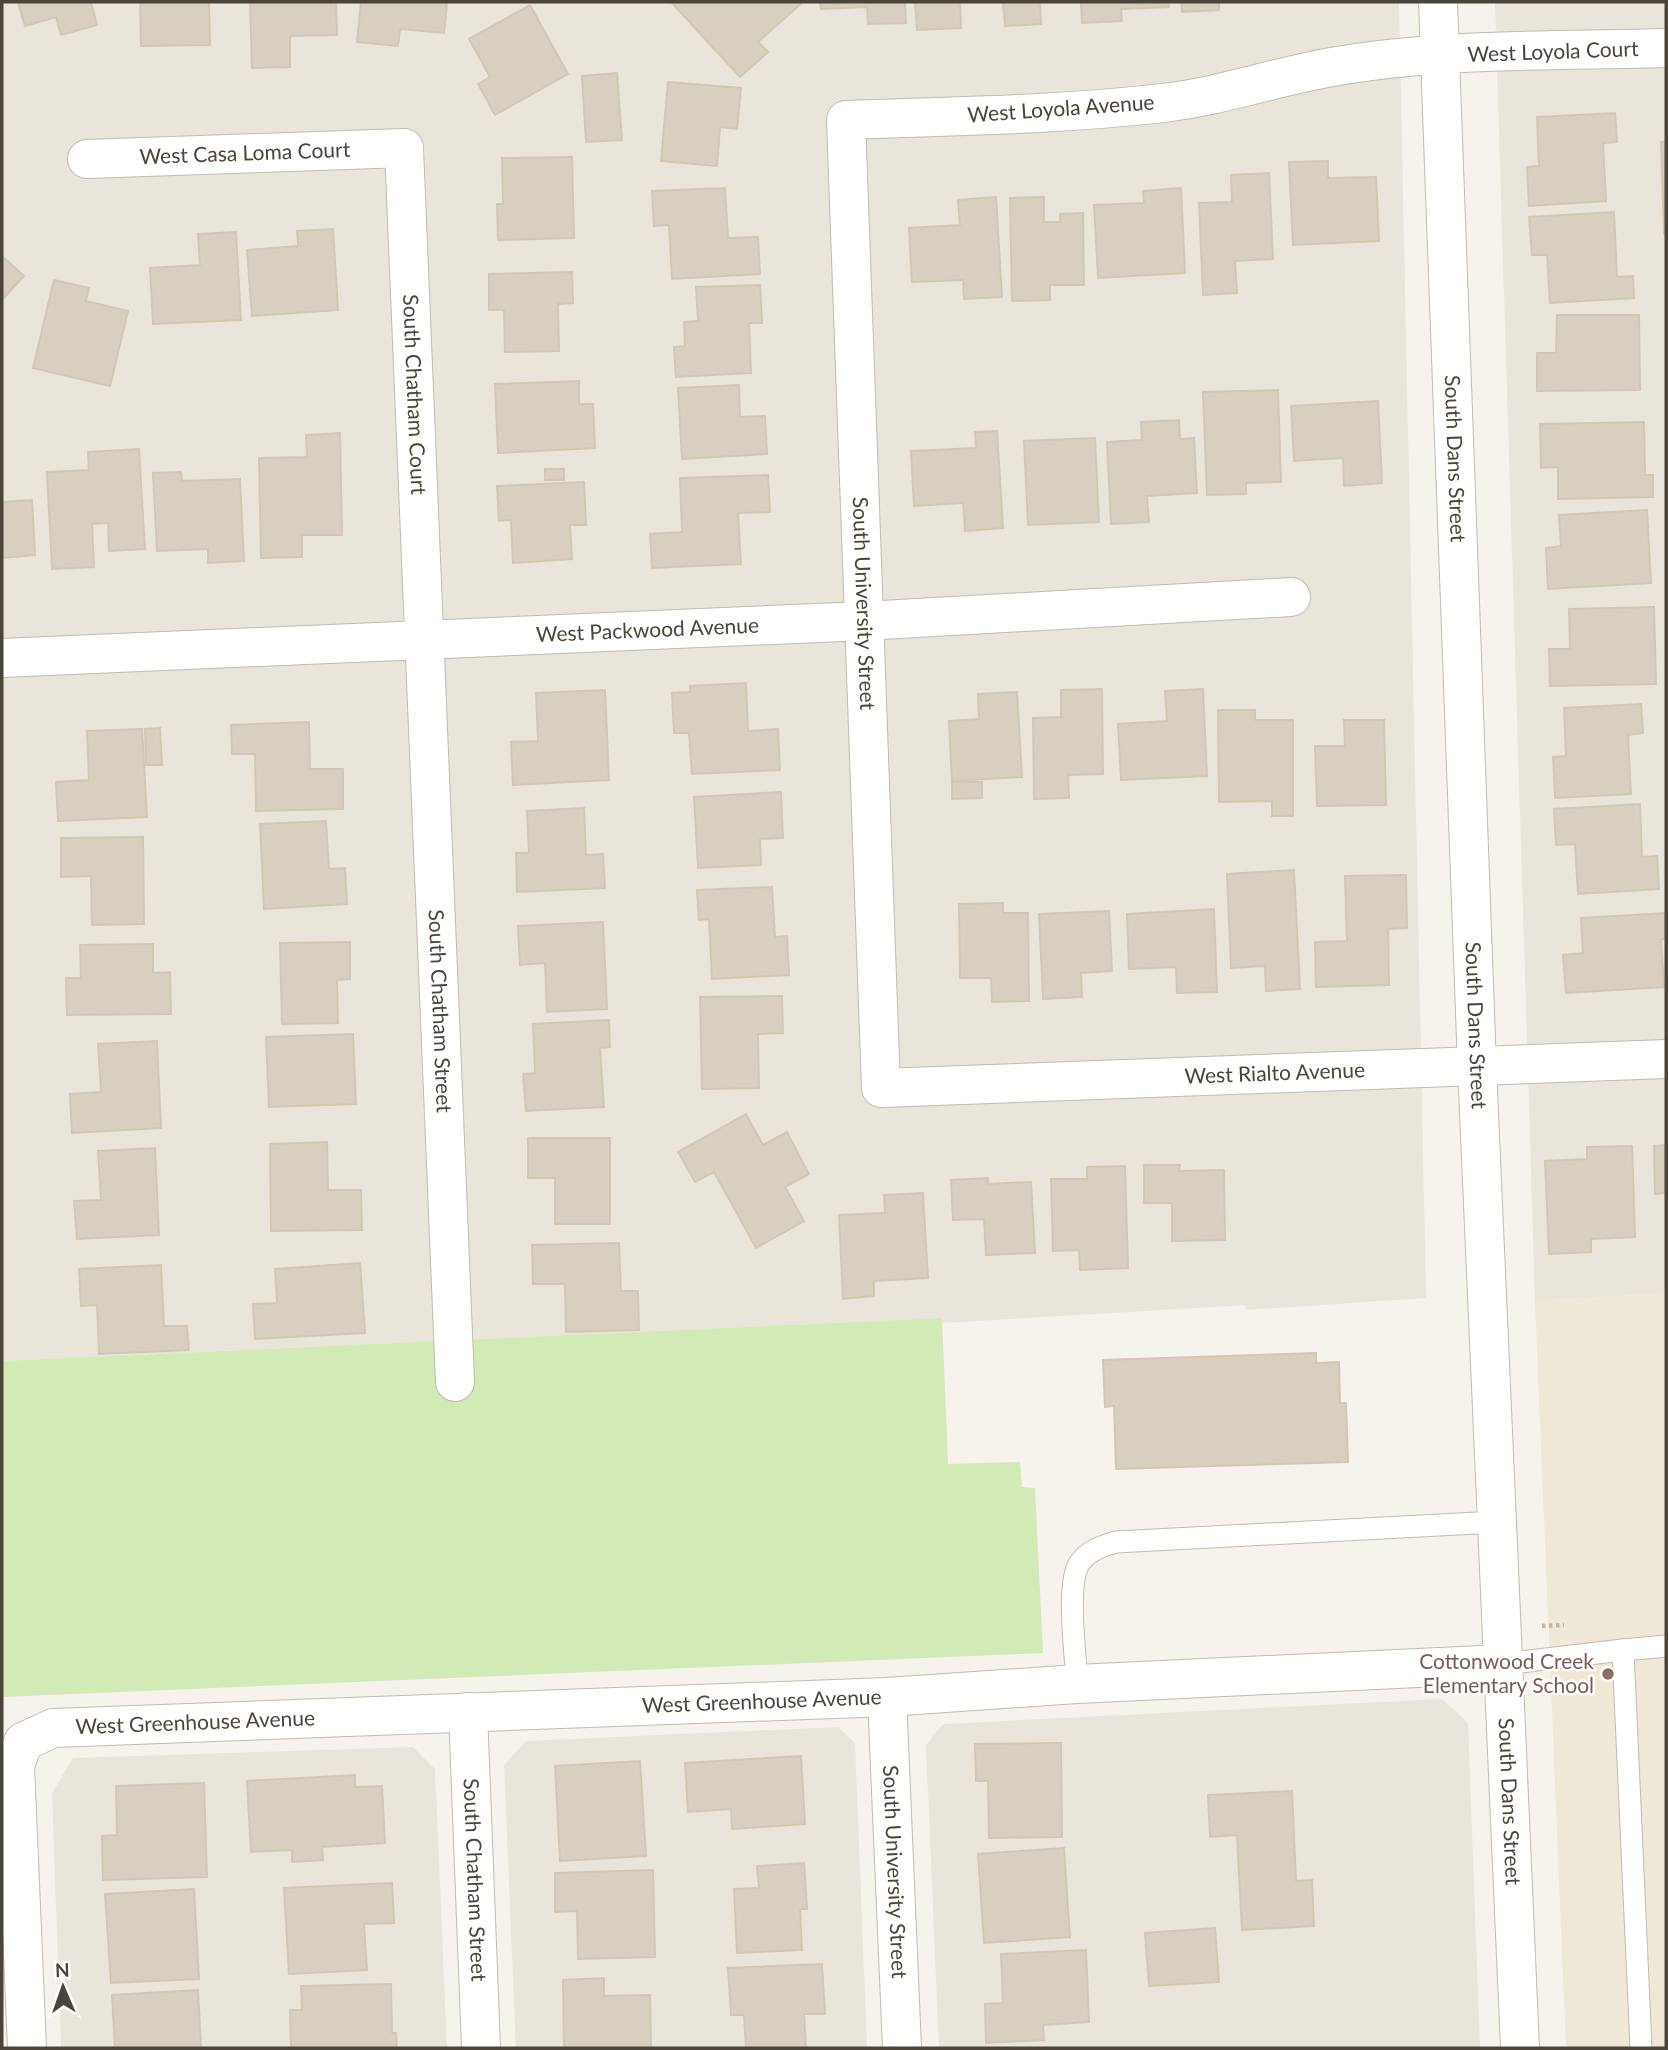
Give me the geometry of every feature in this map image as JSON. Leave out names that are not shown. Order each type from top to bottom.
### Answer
[{"type":"street","name":"South Dans Street","points":[[1438,2],[1477,1067],[1520,2048]]},
{"type":"street","name":"West Loyola Court","points":[[1440,56],[1666,48]]},
{"type":"street","name":"West Loyola Avenue","points":[[846,120],[1091,111],[1167,103],[1343,65],[1440,56]]},
{"type":"street","name":"South University Street","points":[[846,120],[881,1088]]},
{"type":"street","name":"West Casa Loma Court","points":[[87,159],[404,148]]},
{"type":"street","name":"South Chatham Court","points":[[404,148],[423,639]]},
{"type":"street","name":"West Packwood Avenue","points":[[2,658],[864,621],[1291,597]]},
{"type":"street","name":"South Chatham Street","points":[[423,639],[455,1382]]},
{"type":"street","name":"West Rialto Avenue","points":[[881,1088],[1666,1059]]},
{"type":"street","name":"West Greenhouse Avenue","points":[[27,2048],[15,1766],[23,1742],[53,1728],[887,1697],[1077,1684],[1503,1664]]},
{"type":"street","name":"South University Street","points":[[887,1697],[902,2048]]},
{"type":"street","name":"South Chatham Street","points":[[468,1712],[481,2048]]},
{"type":"lane","points":[[1077,1684],[1072,1592],[1074,1576],[1079,1564],[1100,1547],[1116,1542],[1496,1522]]},
{"type":"lane","points":[[1503,1664],[1666,1646]]},
{"type":"lane","points":[[1623,1650],[1641,2048]]},
{"type":"shaded area","points":[[2,2],[1399,2],[1426,1298],[1246,1310],[1245,1305],[943,1323],[942,1318],[2,1361]]},
{"type":"shaded area","points":[[1495,2],[1666,2],[1666,1293],[1535,1301]]},
{"type":"shaded area","name":"Cottonwood Creek Elementary School","points":[[1666,1293],[1666,2048],[1566,2048],[1535,1301]]},
{"type":"shaded area","points":[[1442,1699],[1468,1723],[1480,2048],[939,2048],[926,1745],[943,1724]]},
{"type":"shaded area","points":[[838,1727],[855,1743],[867,2048],[516,2048],[504,1765],[526,1741]]},
{"type":"shaded area","points":[[413,1747],[435,1769],[447,2048],[61,2048],[52,1793],[73,1758]]},
{"type":"green space","points":[[942,1318],[948,1464],[1020,1462],[1022,1487],[1035,1488],[1043,1653],[2,1697],[2,1361]]},
{"type":"building","points":[[18,2],[91,2],[97,25],[61,35],[56,17],[25,26]]},
{"type":"building","points":[[140,2],[209,2],[210,45],[141,46]]},
{"type":"building","points":[[250,2],[336,2],[337,35],[290,36],[290,67],[252,68]]},
{"type":"building","points":[[361,2],[447,2],[444,33],[400,29],[398,46],[357,42]]},
{"type":"building","points":[[671,2],[803,2],[758,42],[768,52],[740,77]]},
{"type":"building","points":[[820,2],[905,2],[906,23],[868,24],[867,7],[821,9]]},
{"type":"building","points":[[915,2],[960,2],[961,28],[917,30]]},
{"type":"building","points":[[1003,2],[1040,2],[1041,24],[1005,26]]},
{"type":"building","points":[[1081,2],[1168,2],[1169,7],[1121,9],[1122,21],[1082,23]]},
{"type":"building","points":[[1181,2],[1219,2],[1219,10],[1182,12]]},
{"type":"building","points":[[530,5],[568,74],[495,115],[478,84],[490,77],[469,39]]},
{"type":"building","points":[[617,73],[622,140],[586,142],[582,76]]},
{"type":"building","points":[[668,82],[741,88],[737,129],[720,127],[717,166],[661,161]]},
{"type":"building","points":[[1615,113],[1617,142],[1603,143],[1606,201],[1529,206],[1527,167],[1539,166],[1537,117]]},
{"type":"building","points":[[1661,142],[1666,142],[1666,234],[1664,234]]},
{"type":"building","points":[[572,157],[574,238],[498,240],[497,204],[503,204],[502,158]]},
{"type":"building","points":[[1328,161],[1328,178],[1376,177],[1379,241],[1293,245],[1289,162]]},
{"type":"building","points":[[1269,173],[1273,259],[1235,261],[1237,293],[1203,295],[1199,203],[1232,202],[1231,175]]},
{"type":"building","points":[[725,188],[728,238],[758,237],[760,274],[672,279],[669,225],[654,226],[652,191]]},
{"type":"building","points":[[1181,188],[1185,273],[1098,278],[1094,205],[1144,203],[1143,191]]},
{"type":"building","points":[[996,197],[1002,297],[964,299],[963,280],[912,282],[909,228],[960,225],[958,200]]},
{"type":"building","points":[[1044,197],[1044,222],[1060,222],[1060,214],[1083,213],[1084,285],[1050,285],[1050,300],[1012,301],[1010,198]]},
{"type":"building","points":[[1614,212],[1617,277],[1633,276],[1634,298],[1550,303],[1547,255],[1532,255],[1529,217]]},
{"type":"building","points":[[333,229],[338,310],[252,316],[247,250],[298,246],[297,231]]},
{"type":"building","points":[[236,232],[241,320],[153,324],[150,268],[200,265],[198,234]]},
{"type":"building","points":[[2,256],[24,276],[2,300]]},
{"type":"building","points":[[572,272],[573,303],[558,304],[559,351],[505,352],[504,310],[489,310],[489,274]]},
{"type":"building","points":[[54,280],[89,288],[86,301],[128,311],[110,386],[33,368]]},
{"type":"building","points":[[760,285],[762,323],[749,323],[751,373],[676,377],[674,347],[685,346],[684,322],[698,321],[696,287]]},
{"type":"building","points":[[1557,315],[1639,315],[1640,390],[1537,391],[1537,353],[1556,353]]},
{"type":"building","points":[[579,381],[579,404],[593,404],[595,448],[498,453],[495,384]]},
{"type":"building","points":[[739,385],[740,417],[765,416],[767,454],[682,459],[678,388]]},
{"type":"building","points":[[1278,390],[1281,482],[1246,483],[1246,494],[1207,495],[1203,392]]},
{"type":"building","points":[[1378,401],[1382,483],[1344,486],[1343,458],[1294,461],[1291,406]]},
{"type":"building","points":[[1179,420],[1180,439],[1194,438],[1197,493],[1147,496],[1149,522],[1111,524],[1107,442],[1142,440],[1141,422]]},
{"type":"building","points":[[1644,422],[1645,475],[1653,475],[1653,497],[1558,499],[1558,467],[1541,468],[1540,424]]},
{"type":"building","points":[[997,431],[1003,528],[965,531],[963,503],[914,506],[911,451],[976,448],[975,432]]},
{"type":"building","points":[[340,433],[342,535],[302,535],[302,557],[261,558],[259,458],[307,457],[306,435]]},
{"type":"building","points":[[1095,438],[1099,522],[1028,525],[1024,441]]},
{"type":"building","points":[[139,449],[145,549],[109,551],[108,523],[92,524],[94,567],[52,569],[47,472],[89,470],[88,452]]},
{"type":"building","points":[[545,469],[564,469],[564,480],[545,480]]},
{"type":"building","points":[[181,472],[182,481],[240,479],[244,561],[208,563],[208,549],[157,551],[153,473]]},
{"type":"building","points":[[768,475],[770,512],[738,513],[741,564],[652,568],[650,534],[682,532],[680,478]]},
{"type":"building","points":[[584,482],[586,525],[570,525],[572,559],[513,563],[511,520],[499,521],[497,486]]},
{"type":"building","points":[[32,500],[35,555],[2,558],[2,502]]},
{"type":"building","points":[[1647,510],[1651,583],[1548,589],[1546,548],[1561,546],[1559,515]]},
{"type":"building","points":[[1654,607],[1656,684],[1550,686],[1549,649],[1570,649],[1569,609]]},
{"type":"building","points":[[746,683],[748,731],[778,729],[780,770],[692,774],[689,733],[674,733],[672,693],[690,692],[690,686]]},
{"type":"building","points":[[1102,689],[1103,774],[1068,775],[1069,798],[1034,799],[1033,718],[1061,717],[1061,690]]},
{"type":"building","points":[[1203,689],[1207,776],[1121,780],[1118,724],[1167,721],[1165,691]]},
{"type":"building","points":[[605,690],[609,780],[513,785],[511,742],[538,741],[536,693]]},
{"type":"building","points":[[1017,692],[1022,777],[952,781],[949,721],[979,719],[978,694]]},
{"type":"building","points":[[1641,704],[1643,733],[1628,735],[1631,794],[1555,798],[1553,757],[1566,756],[1564,708]]},
{"type":"building","points":[[1218,710],[1255,710],[1255,720],[1293,720],[1293,816],[1272,816],[1272,801],[1219,802]]},
{"type":"building","points":[[1344,720],[1384,720],[1386,805],[1317,806],[1315,746],[1345,746]]},
{"type":"building","points":[[309,722],[310,769],[343,769],[343,809],[256,811],[255,754],[232,754],[231,725]]},
{"type":"building","points":[[160,728],[162,765],[146,765],[145,729]]},
{"type":"building","points":[[142,729],[147,817],[58,821],[56,782],[89,780],[87,731]]},
{"type":"building","points":[[952,782],[982,782],[982,798],[952,799]]},
{"type":"building","points":[[781,792],[783,838],[760,839],[761,865],[698,868],[694,797]]},
{"type":"building","points":[[1640,804],[1642,857],[1657,856],[1659,889],[1578,894],[1575,844],[1556,845],[1554,809]]},
{"type":"building","points":[[584,808],[586,855],[603,854],[605,888],[517,892],[516,853],[529,853],[527,811]]},
{"type":"building","points":[[326,821],[329,869],[345,868],[347,904],[264,909],[260,824]]},
{"type":"building","points":[[143,837],[144,924],[92,925],[91,876],[61,877],[61,838]]},
{"type":"building","points":[[1294,870],[1300,989],[1266,991],[1265,966],[1231,968],[1227,874]]},
{"type":"building","points":[[1406,875],[1407,928],[1388,929],[1389,985],[1316,987],[1315,942],[1347,941],[1345,876]]},
{"type":"building","points":[[772,887],[775,937],[787,936],[789,975],[712,979],[709,919],[699,920],[697,890]]},
{"type":"building","points":[[1003,903],[1003,913],[1028,913],[1029,1001],[992,1002],[991,978],[960,978],[959,904]]},
{"type":"building","points":[[1214,909],[1217,992],[1177,993],[1176,967],[1129,969],[1127,914]]},
{"type":"building","points":[[1109,911],[1112,971],[1081,973],[1082,997],[1043,999],[1039,914]]},
{"type":"building","points":[[1666,913],[1666,939],[1661,939],[1664,987],[1566,993],[1563,955],[1583,953],[1581,918]]},
{"type":"building","points":[[603,922],[607,1009],[547,1012],[545,963],[520,965],[518,926]]},
{"type":"building","points":[[350,942],[350,979],[337,980],[338,1023],[282,1024],[280,943]]},
{"type":"building","points":[[153,944],[153,973],[170,972],[171,1014],[67,1015],[66,978],[81,978],[80,945]]},
{"type":"building","points":[[782,996],[783,1033],[758,1034],[759,1088],[702,1089],[700,997]]},
{"type":"building","points":[[609,1020],[610,1047],[600,1048],[604,1107],[526,1111],[523,1074],[535,1073],[533,1024]]},
{"type":"building","points":[[353,1034],[356,1104],[269,1107],[266,1037]]},
{"type":"building","points":[[157,1041],[161,1128],[72,1133],[70,1094],[101,1092],[98,1044]]},
{"type":"building","points":[[746,1114],[763,1145],[787,1132],[809,1174],[785,1187],[804,1221],[756,1248],[714,1172],[695,1182],[678,1152]]},
{"type":"building","points":[[528,1138],[610,1138],[610,1224],[555,1224],[555,1178],[528,1178]]},
{"type":"building","points":[[327,1142],[328,1190],[361,1190],[362,1230],[271,1231],[270,1144]]},
{"type":"building","points":[[1666,1145],[1666,1193],[1655,1194],[1654,1146]]},
{"type":"building","points":[[1632,1146],[1635,1237],[1591,1239],[1591,1252],[1549,1254],[1545,1161],[1587,1159],[1587,1147]]},
{"type":"building","points":[[155,1148],[159,1235],[77,1239],[74,1201],[101,1200],[98,1151]]},
{"type":"building","points":[[1144,1165],[1180,1165],[1179,1171],[1224,1170],[1225,1240],[1172,1241],[1172,1203],[1144,1203]]},
{"type":"building","points":[[1125,1166],[1128,1268],[1080,1270],[1079,1250],[1053,1251],[1051,1179],[1087,1179],[1087,1167]]},
{"type":"building","points":[[988,1178],[988,1184],[1031,1182],[1035,1253],[986,1255],[984,1219],[953,1220],[951,1180]]},
{"type":"building","points":[[923,1193],[928,1278],[874,1281],[874,1296],[843,1299],[839,1215],[885,1213],[884,1195]]},
{"type":"building","points":[[619,1243],[621,1291],[638,1291],[639,1330],[566,1332],[565,1284],[533,1284],[532,1245]]},
{"type":"building","points":[[360,1263],[365,1333],[255,1339],[253,1304],[277,1303],[275,1269]]},
{"type":"building","points":[[161,1265],[164,1326],[187,1326],[189,1350],[99,1354],[97,1305],[81,1306],[79,1269]]},
{"type":"building","points":[[1316,1353],[1316,1363],[1339,1362],[1340,1403],[1346,1403],[1348,1462],[1116,1469],[1114,1406],[1105,1407],[1103,1360]]},
{"type":"building","points":[[1061,1743],[1062,1837],[989,1838],[988,1781],[976,1781],[975,1744]]},
{"type":"building","points":[[801,1756],[805,1824],[732,1829],[731,1809],[688,1812],[685,1763]]},
{"type":"building","points":[[640,1761],[646,1856],[560,1861],[555,1766]]},
{"type":"building","points":[[355,1775],[355,1787],[382,1786],[385,1843],[322,1847],[323,1860],[292,1862],[292,1850],[251,1852],[247,1781]]},
{"type":"building","points":[[204,1783],[207,1877],[103,1880],[102,1836],[117,1835],[116,1786]]},
{"type":"building","points":[[1292,1791],[1296,1881],[1312,1880],[1314,1926],[1242,1930],[1237,1835],[1210,1837],[1208,1795]]},
{"type":"building","points":[[1064,1848],[1070,1937],[984,1943],[978,1854]]},
{"type":"building","points":[[804,1863],[807,1909],[800,1909],[802,1950],[737,1953],[734,1889],[759,1888],[757,1866]]},
{"type":"building","points":[[653,1870],[655,1957],[578,1959],[577,1911],[555,1912],[555,1873]]},
{"type":"building","points":[[392,1883],[394,1923],[364,1924],[367,1970],[289,1974],[284,1888]]},
{"type":"building","points":[[194,1889],[199,1979],[111,1983],[105,1894]]},
{"type":"building","points":[[1215,1928],[1219,1982],[1149,1986],[1145,1933]]},
{"type":"building","points":[[1086,1950],[1089,2022],[1043,2025],[1044,2040],[986,2043],[985,2004],[1003,2003],[1001,1954]]},
{"type":"building","points":[[822,1964],[825,2014],[804,2014],[806,2048],[746,2048],[744,2015],[731,2015],[728,1968]]},
{"type":"building","points":[[604,1978],[604,1996],[650,1995],[651,2048],[564,2048],[563,1980]]},
{"type":"building","points":[[391,1984],[392,2033],[396,2033],[397,2048],[291,2048],[290,2010],[302,2010],[301,1986]]},
{"type":"building","points":[[198,1990],[201,2048],[115,2048],[112,1995]]},
{"type":"place","name":"Cottonwood Creek Elementary School","points":[[1608,1674]]}]
